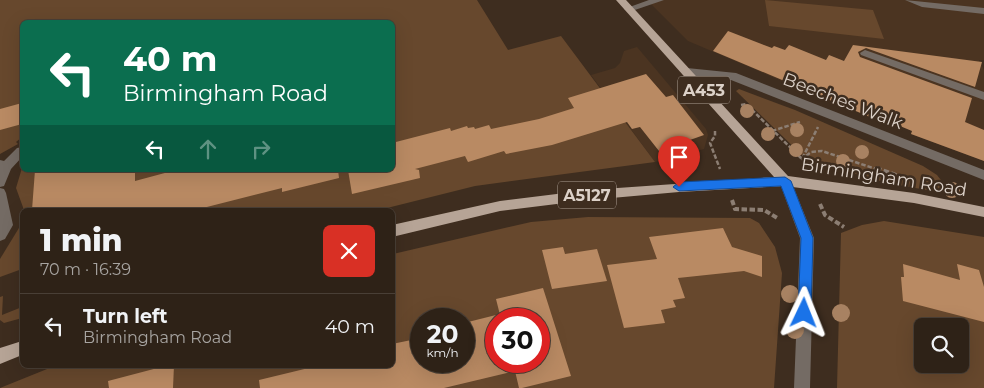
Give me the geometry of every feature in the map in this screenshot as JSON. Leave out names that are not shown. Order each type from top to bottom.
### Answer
[{"type":"main road","name":"A453","points":[[621,0],[785,181]]},
{"type":"main road","name":"Birmingham Road","points":[[395,230],[500,206],[589,195],[679,187],[785,181],[914,198],[984,212]]},
{"type":"main road","points":[[0,356],[20,349]]},
{"type":"street","points":[[630,9],[659,0]]},
{"type":"street","points":[[910,0],[922,4],[984,11]]},
{"type":"street","points":[[865,54],[984,96]]},
{"type":"street","name":"Beeches Walk","points":[[687,72],[732,76],[984,174]]},
{"type":"street","points":[[0,182],[3,166],[20,151]]},
{"type":"street","points":[[785,181],[807,238],[802,388]]},
{"type":"street","points":[[0,193],[6,225],[0,235]]},
{"type":"path","points":[[772,131],[826,113]]},
{"type":"path","points":[[802,158],[826,113]]},
{"type":"shaded area","points":[[0,0],[477,0],[508,50],[561,36],[655,162],[475,186],[387,208],[23,208],[16,188],[21,172],[395,172],[395,20],[20,20],[20,139],[16,142],[18,144],[0,154]]},
{"type":"shaded area","points":[[647,0],[984,0],[984,60],[979,60],[984,70],[984,161],[911,134],[912,131],[871,114],[869,117],[688,41]]},
{"type":"shaded area","points":[[765,0],[873,10],[884,39],[769,26]]},
{"type":"shaded area","points":[[637,47],[706,129],[708,135],[704,149],[655,162],[591,75],[615,68],[620,63],[624,51]]},
{"type":"shaded area","points":[[739,89],[795,110],[923,166],[937,175],[950,192],[948,194],[888,183],[808,161],[736,91]]},
{"type":"shaded area","points":[[588,217],[750,218],[759,223],[775,247],[782,273],[774,388],[0,388],[50,368],[395,368],[395,254],[531,222]]},
{"type":"shaded area","points":[[884,221],[984,237],[984,388],[837,388],[841,233],[862,225]]},
{"type":"shaded area","points":[[20,226],[20,270],[0,277],[0,259]]},
{"type":"shaded area","points":[[3,296],[2,315],[20,308],[20,319],[4,323],[0,320],[0,297]]},
{"type":"building","points":[[728,31],[772,48],[774,46],[785,50],[789,45],[826,60],[829,55],[844,61],[853,45],[982,62],[975,87],[866,48],[858,52],[860,57],[972,98],[965,122],[984,130],[984,161],[911,134],[912,131],[871,114],[870,117],[713,51]]},
{"type":"building","points":[[646,74],[666,97],[673,95],[704,135],[659,151],[640,127],[632,129],[627,122],[552,145],[506,154],[504,151],[468,162],[465,156],[415,169],[419,170],[420,178],[352,194],[348,172],[395,172],[395,142],[450,128],[451,131],[467,126],[468,128],[474,127],[475,129],[489,125],[491,129],[539,119],[574,108],[568,98]]},
{"type":"building","points":[[20,104],[20,125],[0,130],[0,109]]},
{"type":"building","points":[[35,172],[135,172],[135,181],[169,172],[338,172],[339,178],[282,192],[282,188],[203,208],[32,208]]},
{"type":"building","points":[[723,228],[732,247],[762,256],[762,277],[744,271],[678,278],[685,298],[673,300],[676,307],[661,310],[665,323],[624,328],[607,265],[657,259],[649,237]]},
{"type":"building","points":[[563,247],[565,254],[597,249],[607,281],[552,289],[542,250]]},
{"type":"building","points":[[903,264],[960,280],[957,264],[979,270],[984,287],[984,322],[903,301],[901,277],[904,277]]},
{"type":"building","points":[[543,288],[549,308],[498,308],[496,299]]},
{"type":"building","points":[[550,310],[571,376],[519,388],[515,373],[550,373]]},
{"type":"building","points":[[485,318],[485,373],[507,373],[444,388],[260,388],[259,380],[309,368],[395,368],[395,343],[410,340],[410,373],[475,373],[475,320]]},
{"type":"building","points":[[158,368],[174,368],[173,388],[109,388],[108,381]]},
{"type":"route","points":[[679,187],[785,181],[807,238],[804,313]]}]
